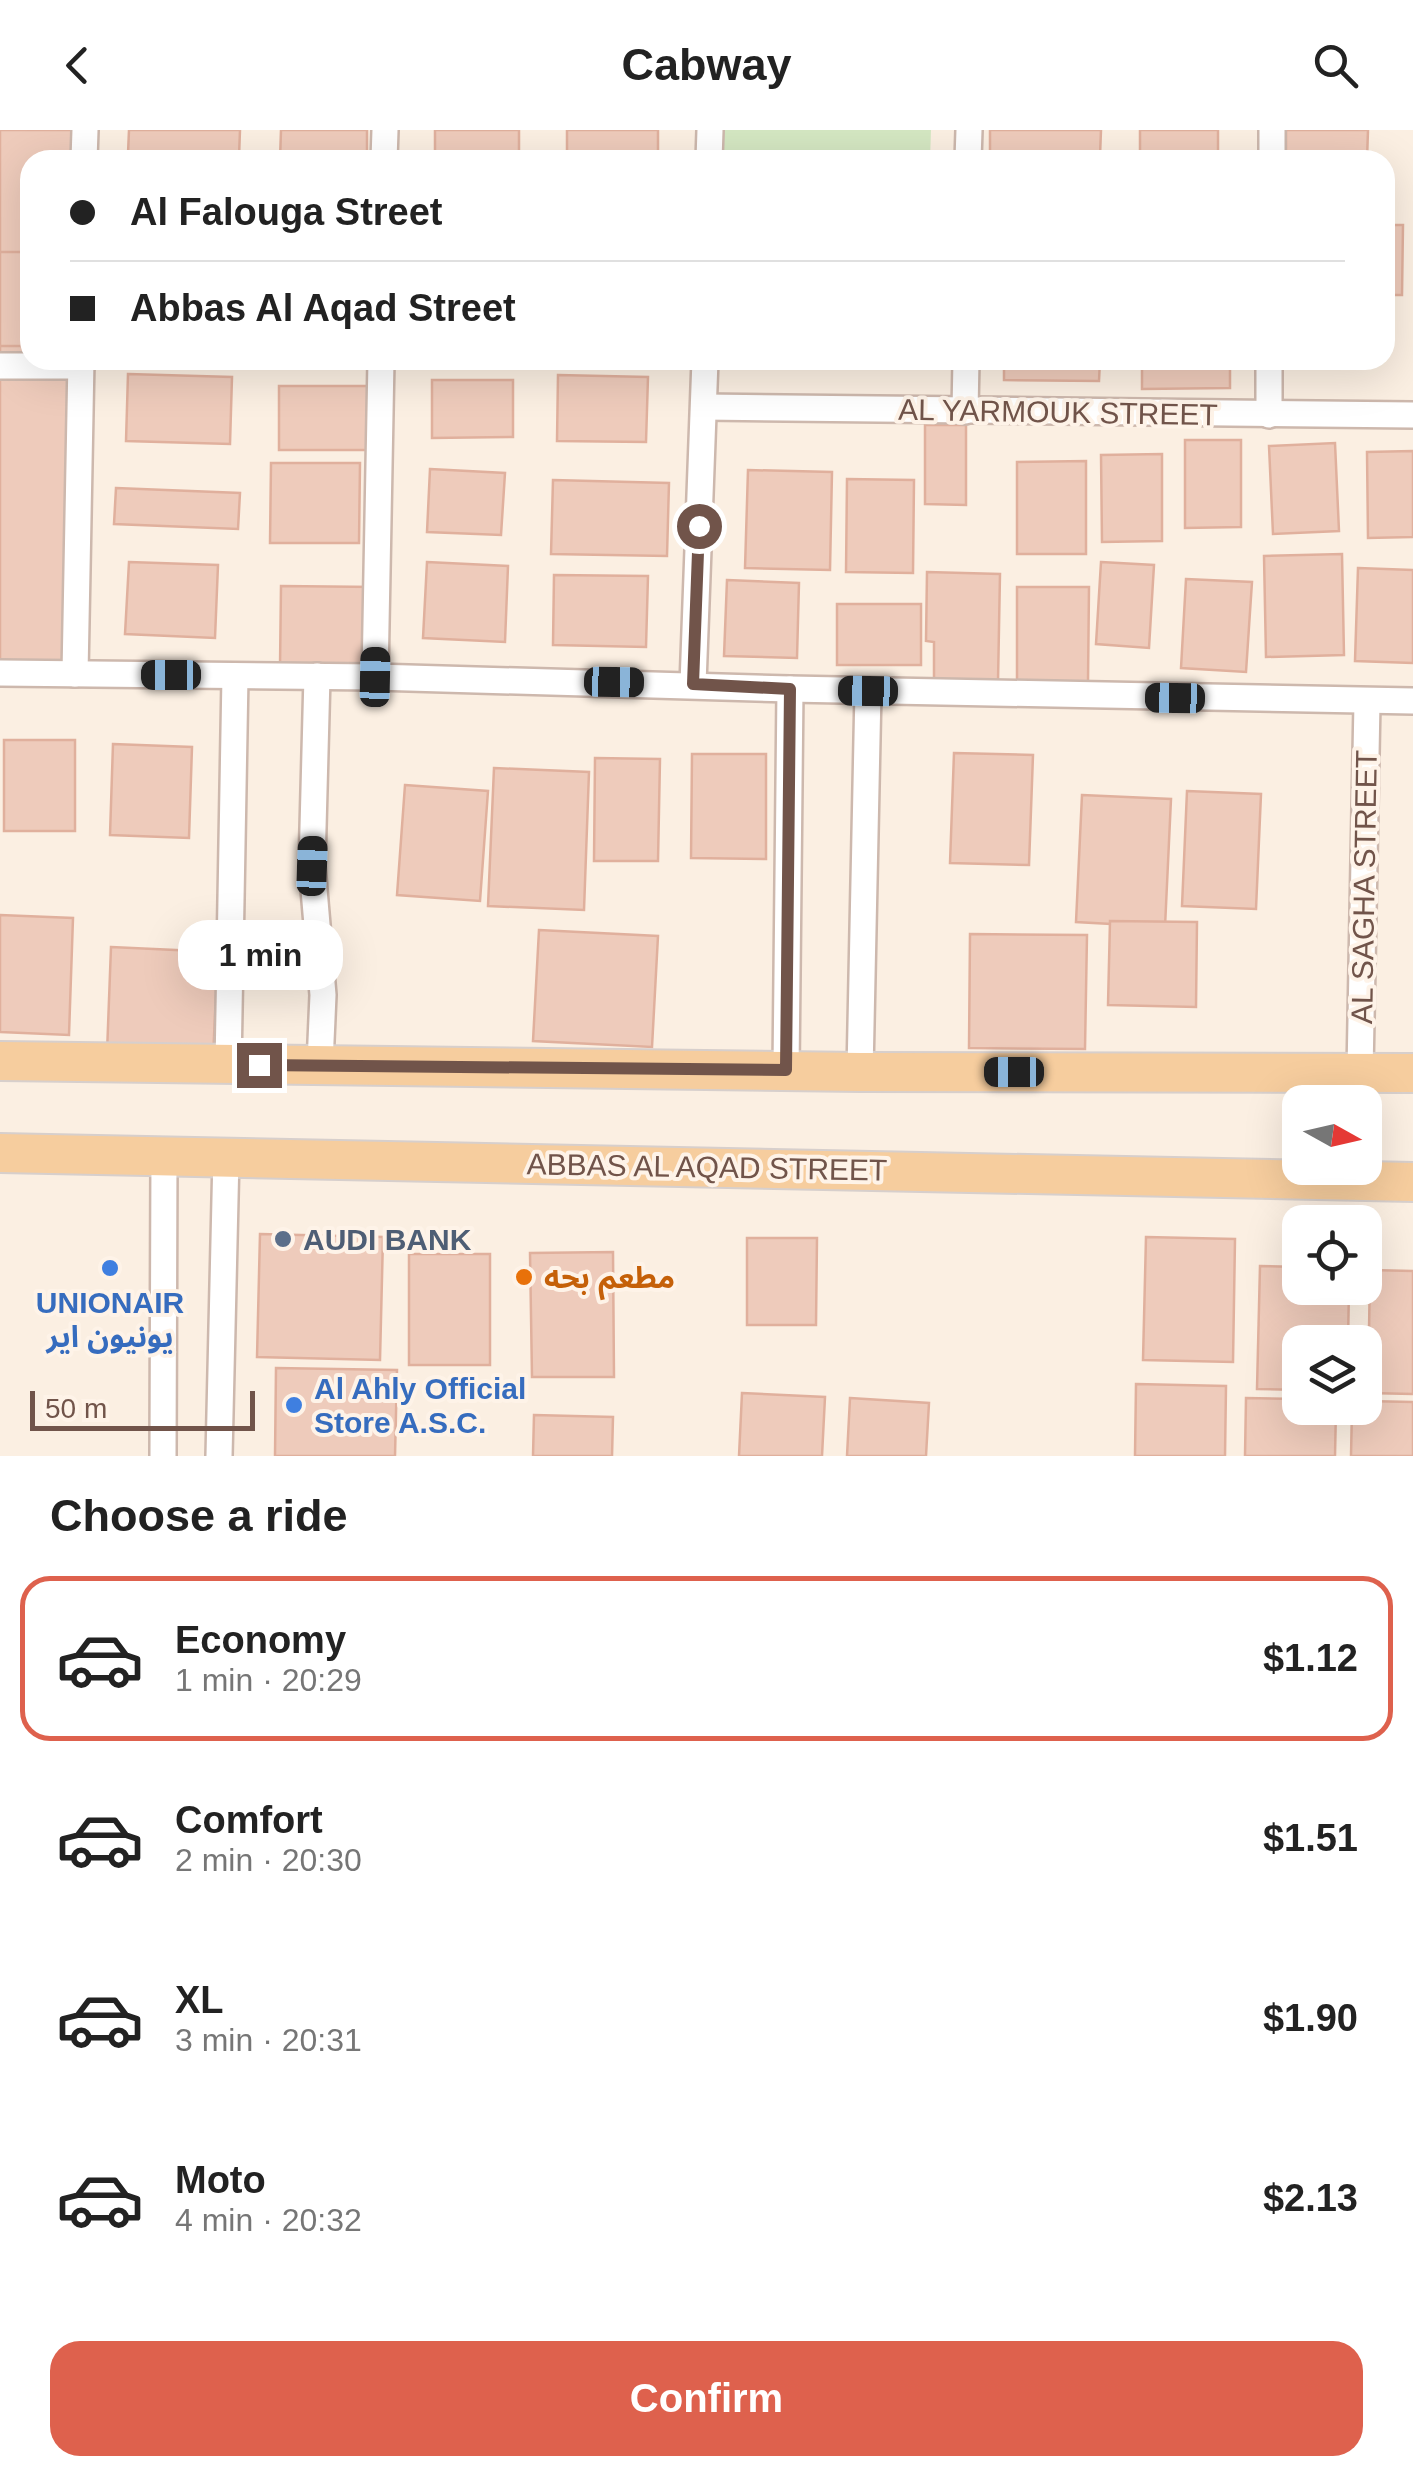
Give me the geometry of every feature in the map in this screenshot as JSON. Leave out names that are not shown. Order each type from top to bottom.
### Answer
[{"type":"main road","points":[[0,1061],[860,1072],[1413,1073]]},
{"type":"main road","name":"ABBAS AL AQAD STREET","points":[[0,1152],[1413,1182]]},
{"type":"street","points":[[75,674],[81,370]]},
{"type":"street","points":[[375,677],[381,370]]},
{"type":"street","points":[[693,684],[705,370]]},
{"type":"street","points":[[965,411],[966,370]]},
{"type":"street","points":[[1268,415],[1269,370]]},
{"type":"street","name":"AL YARMOUK STREET","points":[[704,408],[1413,415]]},
{"type":"street","points":[[0,673],[375,677],[1413,701]]},
{"type":"street","points":[[228,1066],[235,676]]},
{"type":"street","points":[[317,676],[312,866],[323,995],[320,1064]]},
{"type":"street","points":[[786,1070],[790,689]]},
{"type":"street","points":[[860,1072],[868,691]]},
{"type":"street","name":"AL SAGHA STREET","points":[[1360,1072],[1367,702]]},
{"type":"street","points":[[163,1456],[164,1155]]},
{"type":"street","points":[[219,1456],[226,1156]]},
{"type":"green space","points":[[717,130],[931,130],[930,150],[716,150]]},
{"type":"building","points":[[0,130],[28,130],[28,150],[20,150],[20,156],[0,156]]},
{"type":"building","points":[[0,130],[86,130],[85,150],[20,150],[20,370],[81,370],[75,674],[0,673]]},
{"type":"building","points":[[0,130],[85,130],[84,150],[20,150],[20,362],[0,366]]},
{"type":"building","points":[[0,130],[85,130],[84,150],[20,150],[20,362],[0,366]]},
{"type":"building","points":[[129,130],[240,130],[239,150],[128,150]]},
{"type":"building","points":[[281,130],[367,130],[367,150],[280,150]]},
{"type":"building","points":[[435,130],[519,130],[519,150],[435,150]]},
{"type":"building","points":[[567,130],[658,130],[658,150],[567,150]]},
{"type":"building","points":[[990,130],[1101,130],[1100,150],[990,150]]},
{"type":"building","points":[[1140,130],[1218,130],[1218,150],[1140,150]]},
{"type":"building","points":[[1286,130],[1368,130],[1367,150],[1286,150]]},
{"type":"building","points":[[1395,225],[1403,225],[1402,295],[1395,295]]},
{"type":"building","points":[[0,252],[20,252],[20,346],[0,346]]},
{"type":"building","points":[[1004,370],[1100,370],[1099,381],[1004,380]]},
{"type":"building","points":[[1142,370],[1230,370],[1230,388],[1142,389]]},
{"type":"building","points":[[128,374],[232,377],[230,444],[126,441]]},
{"type":"building","points":[[558,375],[648,377],[646,442],[557,441]]},
{"type":"building","points":[[432,380],[513,380],[513,437],[432,438]]},
{"type":"building","points":[[279,386],[370,386],[370,450],[279,450]]},
{"type":"building","points":[[925,425],[966,425],[966,505],[925,504]]},
{"type":"building","points":[[1185,440],[1241,440],[1241,527],[1185,528]]},
{"type":"building","points":[[1335,443],[1339,531],[1273,534],[1269,446]]},
{"type":"building","points":[[1413,451],[1413,537],[1368,538],[1367,452]]},
{"type":"building","points":[[1162,454],[1162,541],[1102,542],[1101,455]]},
{"type":"building","points":[[1086,461],[1086,554],[1017,554],[1017,462]]},
{"type":"building","points":[[271,463],[360,463],[359,543],[270,543]]},
{"type":"building","points":[[430,469],[505,473],[501,535],[427,532]]},
{"type":"building","points":[[748,470],[832,472],[830,570],[745,568]]},
{"type":"building","points":[[847,479],[914,480],[913,573],[846,572]]},
{"type":"building","points":[[553,480],[669,483],[667,556],[551,554]]},
{"type":"building","points":[[116,488],[240,493],[238,529],[114,524]]},
{"type":"building","points":[[1342,554],[1344,655],[1266,657],[1264,556]]},
{"type":"building","points":[[129,562],[218,565],[215,638],[125,634]]},
{"type":"building","points":[[427,562],[508,566],[505,642],[423,638]]},
{"type":"building","points":[[1101,562],[1154,565],[1149,648],[1096,644]]},
{"type":"building","points":[[1358,568],[1413,570],[1413,663],[1355,661]]},
{"type":"building","points":[[927,572],[1000,574],[998,682],[934,681],[934,642],[926,641]]},
{"type":"building","points":[[554,575],[648,576],[646,647],[553,645]]},
{"type":"building","points":[[1186,579],[1252,582],[1246,672],[1181,668]]},
{"type":"building","points":[[727,580],[799,583],[797,658],[724,656]]},
{"type":"building","points":[[281,586],[376,587],[375,667],[280,666]]},
{"type":"building","points":[[1017,587],[1089,587],[1088,682],[1017,681]]},
{"type":"building","points":[[837,604],[921,604],[921,665],[837,665]]},
{"type":"building","points":[[4,740],[75,740],[75,831],[4,831]]},
{"type":"building","points":[[113,744],[192,747],[189,838],[110,835]]},
{"type":"building","points":[[954,753],[1033,755],[1029,865],[950,863]]},
{"type":"building","points":[[692,754],[766,754],[766,859],[691,858]]},
{"type":"building","points":[[595,758],[660,759],[658,861],[594,861]]},
{"type":"building","points":[[494,768],[589,772],[584,910],[488,906]]},
{"type":"building","points":[[405,785],[488,791],[480,901],[397,895]]},
{"type":"building","points":[[1187,791],[1261,794],[1256,909],[1182,906]]},
{"type":"building","points":[[1082,795],[1171,799],[1165,927],[1076,922]]},
{"type":"building","points":[[0,915],[73,918],[69,1035],[0,1032]]},
{"type":"building","points":[[1110,921],[1197,922],[1196,1007],[1108,1005]]},
{"type":"building","points":[[539,930],[658,936],[652,1047],[533,1041]]},
{"type":"building","points":[[970,934],[1087,935],[1085,1049],[969,1048]]},
{"type":"building","points":[[111,947],[218,952],[213,1058],[107,1053]]},
{"type":"building","points":[[260,1234],[383,1237],[380,1360],[257,1357]]},
{"type":"building","points":[[1146,1237],[1235,1239],[1233,1362],[1143,1360]]},
{"type":"building","points":[[747,1238],[817,1238],[816,1325],[747,1325]]},
{"type":"building","points":[[613,1252],[614,1377],[532,1377],[530,1253]]},
{"type":"building","points":[[409,1254],[490,1254],[490,1365],[409,1365]]},
{"type":"building","points":[[1260,1266],[1282,1267],[1282,1305],[1349,1305],[1348,1325],[1282,1325],[1282,1390],[1257,1389]]},
{"type":"building","points":[[1382,1270],[1413,1271],[1413,1394],[1382,1393],[1382,1325],[1369,1325],[1369,1305],[1382,1305]]},
{"type":"building","points":[[276,1368],[397,1370],[395,1456],[275,1456]]},
{"type":"building","points":[[1136,1384],[1226,1386],[1225,1456],[1135,1456]]},
{"type":"building","points":[[742,1393],[825,1397],[822,1456],[739,1456]]},
{"type":"building","points":[[850,1398],[929,1403],[926,1456],[847,1456]]},
{"type":"building","points":[[1246,1398],[1282,1399],[1282,1425],[1336,1425],[1335,1456],[1245,1456]]},
{"type":"building","points":[[1382,1401],[1413,1402],[1413,1456],[1351,1456],[1352,1425],[1382,1425]]},
{"type":"building","points":[[534,1415],[613,1417],[612,1456],[533,1456]]},
{"type":"place","name":"AUDI BANK","points":[[283,1239]]},
{"type":"place","name":"UNIONAIR يونيون اير","points":[[110,1268]]},
{"type":"place","name":"مطعم بحه","points":[[524,1277]]},
{"type":"place","name":"Al Ahly Official Store A.S.C.","points":[[294,1405]]},
{"type":"route","points":[[259,1065],[786,1070],[790,689],[693,684],[699,526]]}]
